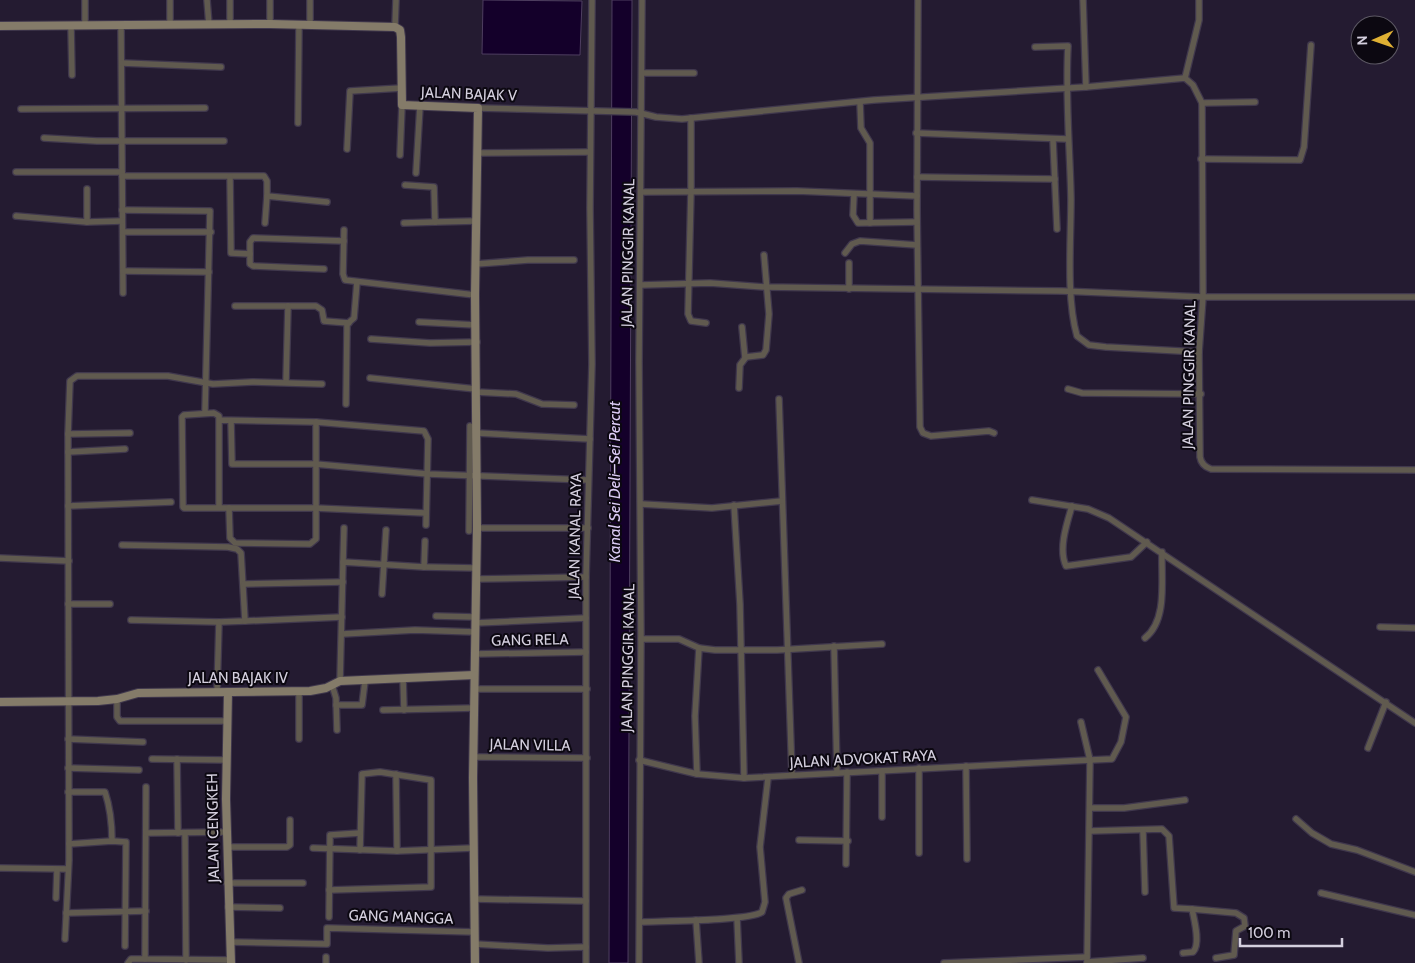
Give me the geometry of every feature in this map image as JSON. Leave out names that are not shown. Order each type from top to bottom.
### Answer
[{"type":"street","points":[[84,0],[85,26]]},
{"type":"street","points":[[170,0],[170,25]]},
{"type":"street","points":[[207,0],[210,25]]},
{"type":"street","points":[[230,0],[230,24]]},
{"type":"street","points":[[270,0],[270,24]]},
{"type":"street","points":[[310,0],[310,24]]},
{"type":"street","points":[[0,26],[310,24],[395,27],[396,0]]},
{"type":"street","points":[[592,0],[593,110]]},
{"type":"street","name":"JALAN PINGGIR KANAL","points":[[639,963],[642,192],[639,113],[642,74],[642,0]]},
{"type":"street","points":[[924,0],[918,0],[916,133],[921,431],[930,436],[989,431],[994,433]]},
{"type":"street","points":[[1083,0],[1086,87]]},
{"type":"street","points":[[1184,78],[1199,20],[1199,0]]},
{"type":"street","points":[[298,123],[299,24]]},
{"type":"street","points":[[121,25],[123,293]]},
{"type":"street","points":[[71,26],[72,75]]},
{"type":"street","name":"JALAN BAJAK V","points":[[395,27],[400,30],[401,37],[402,105],[639,113]]},
{"type":"street","points":[[1201,159],[1300,160],[1304,147],[1310,45]]},
{"type":"street","points":[[1035,46],[1068,46],[1065,88],[1071,196],[1074,328],[1081,341],[1106,347],[1199,352]]},
{"type":"street","points":[[122,63],[221,67]]},
{"type":"street","points":[[642,74],[694,73]]},
{"type":"street","points":[[639,113],[656,117],[691,118],[860,102],[1086,87],[1184,78],[1193,85],[1202,103],[1255,102]]},
{"type":"street","points":[[347,149],[350,91],[354,89],[402,88]]},
{"type":"street","points":[[860,102],[861,128],[870,142],[870,223]]},
{"type":"street","name":"JALAN PINGGIR KANAL","points":[[1202,103],[1203,297],[1199,352],[1201,394],[1200,457],[1207,468],[1415,470]]},
{"type":"street","points":[[400,155],[402,105]]},
{"type":"street","points":[[416,172],[420,106]]},
{"type":"street","points":[[21,109],[206,108]]},
{"type":"street","points":[[469,531],[477,433],[475,295],[478,108]]},
{"type":"street","name":"JALAN KANAL RAYA","points":[[586,963],[586,577],[592,364],[590,152],[593,110]]},
{"type":"street","points":[[691,118],[692,191],[689,319],[693,322],[706,323]]},
{"type":"street","points":[[916,133],[1053,140],[1067,139]]},
{"type":"street","points":[[44,138],[224,141]]},
{"type":"street","points":[[1053,140],[1057,229]]},
{"type":"street","points":[[478,153],[590,152]]},
{"type":"street","points":[[16,172],[230,177],[264,176],[268,181],[265,223]]},
{"type":"street","points":[[230,177],[230,250],[234,254],[250,254]]},
{"type":"street","points":[[917,177],[1055,179]]},
{"type":"street","points":[[405,186],[434,187],[435,222]]},
{"type":"street","points":[[87,189],[87,222]]},
{"type":"street","points":[[642,192],[692,191],[917,196]]},
{"type":"street","points":[[854,194],[854,220],[858,223],[917,222]]},
{"type":"street","points":[[267,196],[327,202]]},
{"type":"street","points":[[122,210],[208,210],[211,212],[205,381],[206,411]]},
{"type":"street","points":[[16,216],[87,222],[122,221]]},
{"type":"street","points":[[404,223],[476,221]]},
{"type":"street","points":[[344,230],[343,278],[357,282],[475,295]]},
{"type":"street","points":[[123,232],[211,232]]},
{"type":"street","points":[[324,269],[253,266],[250,264],[250,242],[253,238],[344,240]]},
{"type":"street","points":[[845,253],[852,244],[860,241],[917,245]]},
{"type":"street","points":[[745,358],[763,355],[766,350],[769,314],[764,255]]},
{"type":"street","points":[[476,264],[528,260],[574,260]]},
{"type":"street","points":[[849,263],[849,289]]},
{"type":"street","points":[[123,271],[210,272]]},
{"type":"street","points":[[346,404],[347,328],[354,318],[357,282]]},
{"type":"street","points":[[641,285],[689,284],[849,289],[1072,292],[1203,297],[1415,297]]},
{"type":"street","points":[[235,306],[319,307],[324,321],[349,323]]},
{"type":"street","points":[[286,382],[288,306]]},
{"type":"street","points":[[419,322],[476,325]]},
{"type":"street","points":[[739,388],[739,368],[745,358],[742,327]]},
{"type":"street","points":[[371,339],[430,343],[477,342]]},
{"type":"street","points":[[65,938],[69,844],[68,434],[70,381],[74,377],[168,376],[218,384],[286,382],[322,384]]},
{"type":"street","points":[[370,378],[516,394],[542,404],[574,405]]},
{"type":"street","points":[[1068,389],[1082,393],[1201,394]]},
{"type":"street","points":[[779,399],[792,775]]},
{"type":"street","points":[[219,508],[218,415],[214,413],[184,414],[182,417],[183,506],[219,508],[315,508],[426,513]]},
{"type":"street","points":[[219,420],[316,422],[422,430],[427,436],[426,525]]},
{"type":"street","points":[[230,420],[232,463],[315,464],[428,474],[588,480]]},
{"type":"street","points":[[229,508],[232,542],[267,545],[312,543],[316,536],[316,422]]},
{"type":"street","points":[[470,426],[477,528],[472,848],[475,963]]},
{"type":"street","points":[[68,434],[130,432]]},
{"type":"street","points":[[477,433],[590,439]]},
{"type":"street","points":[[68,452],[126,449]]},
{"type":"street","points":[[1032,500],[1099,512],[1162,552],[1415,723]]},
{"type":"street","points":[[641,504],[712,508],[782,501]]},
{"type":"street","points":[[68,506],[171,502]]},
{"type":"street","points":[[734,505],[742,650],[744,778]]},
{"type":"street","points":[[1072,506],[1064,536],[1064,560],[1066,566],[1131,557],[1147,542]]},
{"type":"street","points":[[340,681],[344,528]]},
{"type":"street","points":[[477,528],[588,528]]},
{"type":"street","points":[[382,594],[386,530]]},
{"type":"street","points":[[424,567],[425,541]]},
{"type":"street","points":[[122,545],[234,548],[239,550],[242,556],[245,621]]},
{"type":"street","points":[[1145,638],[1155,628],[1160,613],[1162,552]]},
{"type":"street","points":[[0,558],[68,561]]},
{"type":"street","points":[[343,562],[384,566],[476,568]]},
{"type":"street","points":[[476,579],[586,577]]},
{"type":"street","points":[[244,584],[343,582]]},
{"type":"street","points":[[68,604],[110,604]]},
{"type":"street","points":[[436,616],[475,620],[586,618]]},
{"type":"street","points":[[131,620],[219,622],[342,617]]},
{"type":"street","points":[[218,692],[219,622]]},
{"type":"street","points":[[1380,627],[1415,628]]},
{"type":"street","points":[[342,634],[415,630],[475,632]]},
{"type":"street","points":[[641,639],[679,639],[699,648],[742,650],[882,644]]},
{"type":"street","points":[[834,646],[837,773]]},
{"type":"street","points":[[697,774],[695,716],[699,648]]},
{"type":"street","name":"GANG RELA","points":[[475,654],[586,652]]},
{"type":"street","name":"JALAN ADVOKAT RAYA","points":[[639,760],[697,774],[768,778],[882,770],[1112,759],[1121,742],[1126,717],[1098,670]]},
{"type":"street","name":"JALAN BAJAK IV","points":[[0,702],[117,699],[138,693],[300,692],[332,685],[340,681],[474,675]]},
{"type":"street","points":[[404,678],[404,710]]},
{"type":"street","points":[[336,705],[362,704],[365,681]]},
{"type":"street","points":[[332,685],[336,705],[337,730]]},
{"type":"street","points":[[474,689],[587,689]]},
{"type":"street","name":"JALAN CENGKEH","points":[[228,692],[226,760],[227,883],[231,962]]},
{"type":"street","points":[[299,739],[300,692]]},
{"type":"street","points":[[117,699],[118,717],[122,721],[228,721]]},
{"type":"street","points":[[1368,748],[1386,702]]},
{"type":"street","points":[[383,710],[475,708]]},
{"type":"street","points":[[1081,722],[1090,760],[1087,960]]},
{"type":"street","points":[[68,739],[143,742]]},
{"type":"street","name":"JALAN VILLA","points":[[473,756],[587,758]]},
{"type":"street","points":[[177,759],[182,833],[186,960]]},
{"type":"street","points":[[152,760],[226,760]]},
{"type":"street","points":[[966,766],[967,859]]},
{"type":"street","points":[[68,768],[139,770]]},
{"type":"street","points":[[919,768],[919,853]]},
{"type":"street","points":[[882,770],[882,817]]},
{"type":"street","points":[[846,772],[848,841],[846,864]]},
{"type":"street","points":[[329,890],[430,888],[432,886],[431,780],[396,774],[362,774],[360,850]]},
{"type":"street","points":[[396,774],[397,851]]},
{"type":"street","points":[[640,922],[737,918],[757,915],[764,909],[760,847],[768,778]]},
{"type":"street","points":[[145,959],[146,787]]},
{"type":"street","points":[[68,792],[105,792],[108,812],[112,821],[112,841]]},
{"type":"street","points":[[1090,808],[1124,808],[1185,800]]},
{"type":"street","points":[[1296,819],[1312,833],[1331,844],[1356,850],[1415,872]]},
{"type":"street","points":[[227,847],[287,848],[290,845],[290,820]]},
{"type":"street","points":[[1090,831],[1162,829],[1168,833],[1174,908],[1236,913],[1244,918],[1245,926],[1236,931],[1234,955],[1216,958]]},
{"type":"street","points":[[1143,831],[1145,892]]},
{"type":"street","points":[[146,833],[227,832]]},
{"type":"street","points":[[329,917],[332,834],[360,833]]},
{"type":"street","points":[[799,840],[848,841]]},
{"type":"street","points":[[69,844],[112,841],[123,841],[126,843],[125,946]]},
{"type":"street","points":[[313,848],[397,851],[472,848]]},
{"type":"street","points":[[0,868],[68,869]]},
{"type":"street","points":[[56,898],[57,870]]},
{"type":"street","points":[[227,883],[303,883]]},
{"type":"street","points":[[799,963],[786,898],[789,894],[802,890]]},
{"type":"street","points":[[1321,893],[1415,915]]},
{"type":"street","points":[[474,899],[586,901]]},
{"type":"street","points":[[228,907],[280,908]]},
{"type":"street","points":[[1183,953],[1193,952],[1196,947],[1192,909]]},
{"type":"street","points":[[66,913],[146,911]]},
{"type":"street","points":[[737,918],[739,963]]},
{"type":"street","points":[[696,920],[699,963]]},
{"type":"street","name":"GANG MANGGA","points":[[230,942],[326,944],[327,928],[474,932]]},
{"type":"street","points":[[475,944],[548,948],[586,947]]},
{"type":"street","points":[[944,963],[1143,958]]},
{"type":"street","points":[[128,963],[132,959],[231,962]]},
{"type":"water","points":[[483,0],[582,1],[580,55],[482,54]]},
{"type":"water","name":"Kanal Sei Deli–Sei Percut","points":[[612,0],[632,0],[628,963],[609,963]]}]
